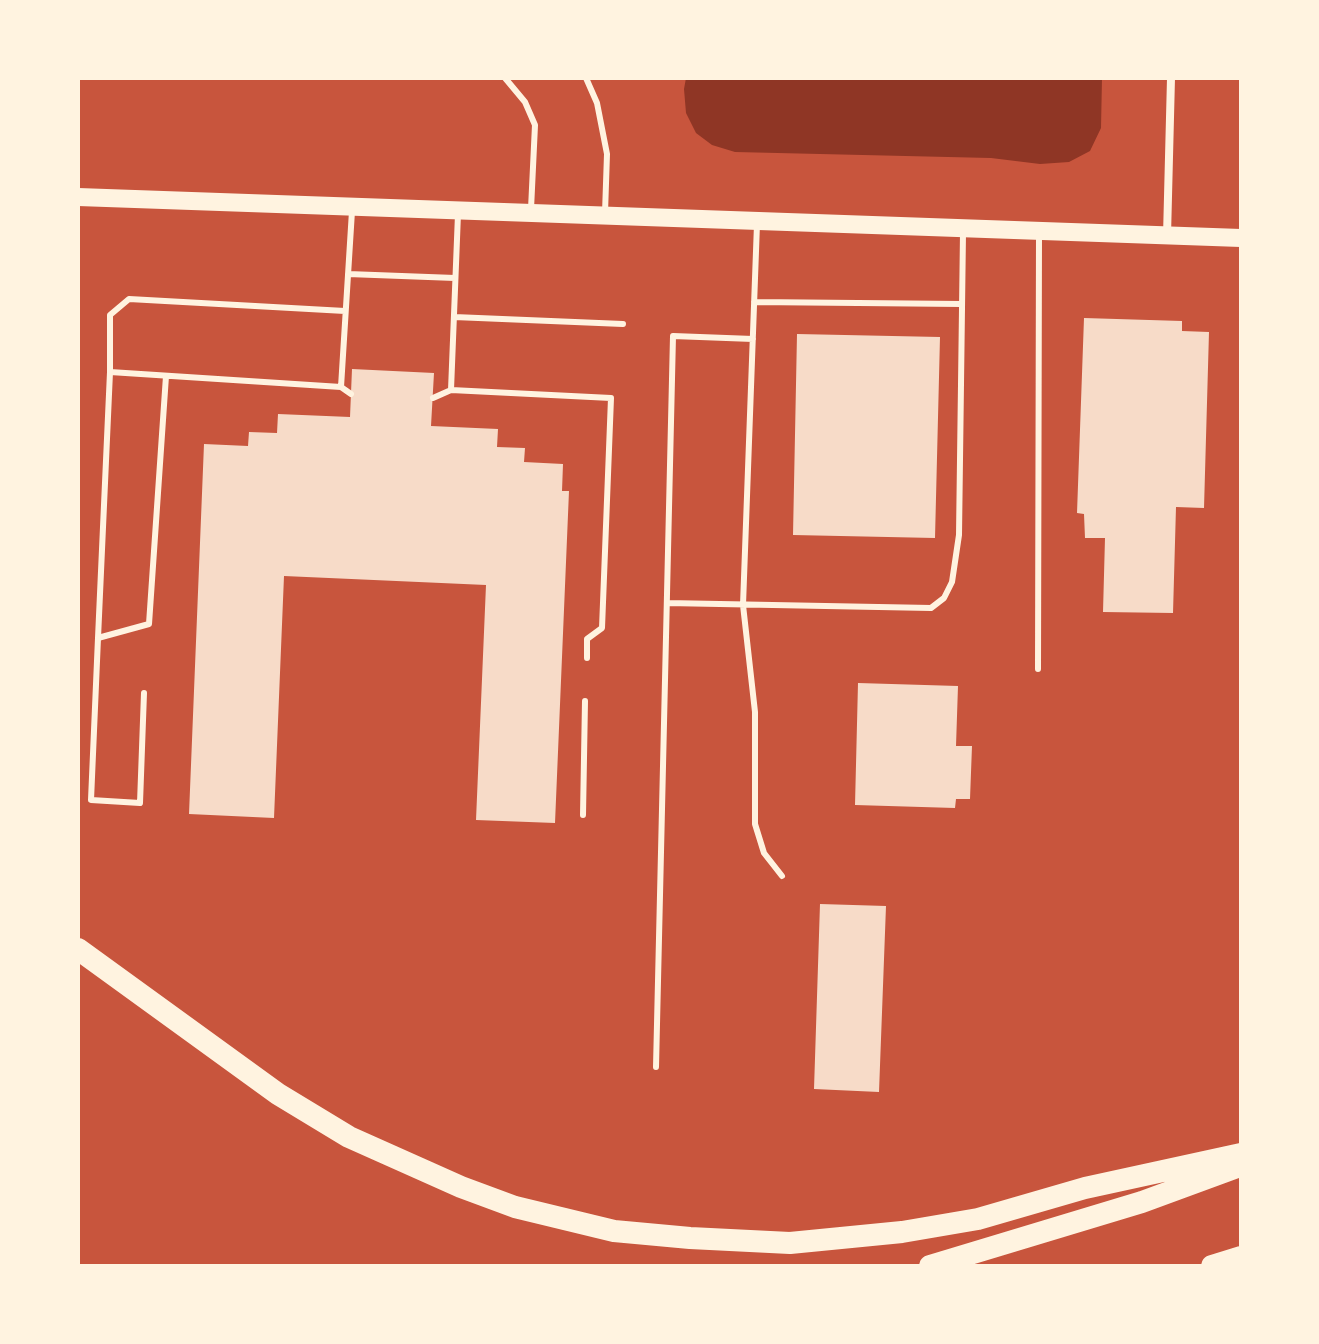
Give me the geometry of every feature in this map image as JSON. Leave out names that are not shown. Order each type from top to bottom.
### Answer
[{"type":"highway","points":[[78,949],[278,1094],[349,1137],[501,1202],[614,1231],[790,1243],[902,1232],[978,1219],[1085,1188],[1241,1154]]},
{"type":"highway","points":[[930,1266],[1142,1202],[1241,1166]]},
{"type":"highway","points":[[1212,1266],[1241,1257]]},
{"type":"main road","points":[[78,197],[1241,238]]},
{"type":"street","points":[[1167,237],[1171,78]]},
{"type":"lane","points":[[505,78],[525,102],[535,125],[531,213]]},
{"type":"lane","points":[[513,85],[521,78]]},
{"type":"lane","points":[[586,78],[597,103],[607,154],[605,216]]},
{"type":"lane","points":[[341,387],[352,207]]},
{"type":"lane","points":[[451,390],[458,211]]},
{"type":"lane","points":[[757,222],[743,605],[755,712],[755,824],[764,853],[782,876]]},
{"type":"lane","points":[[667,603],[931,608],[944,598],[952,582],[959,535],[963,229]]},
{"type":"lane","points":[[1038,669],[1039,232]]},
{"type":"lane","points":[[348,274],[455,278]]},
{"type":"lane","points":[[144,693],[140,803],[91,800],[110,315],[129,299],[345,311]]},
{"type":"lane","points":[[754,302],[962,304]]},
{"type":"lane","points":[[454,317],[623,324]]},
{"type":"lane","points":[[656,1067],[673,336],[753,339]]},
{"type":"lane","points":[[110,372],[341,387],[351,394]]},
{"type":"lane","points":[[98,638],[149,624],[166,376]]},
{"type":"lane","points":[[433,398],[451,390],[611,398],[602,628],[587,639],[587,658]]},
{"type":"lane","points":[[583,815],[585,701]]},
{"type":"shaded area","points":[[686,78],[1102,78],[1101,128],[1090,151],[1069,162],[1040,164],[991,158],[735,152],[712,145],[696,133],[686,113]]},
{"type":"building","points":[[1084,318],[1182,321],[1182,331],[1209,332],[1204,508],[1176,507],[1173,613],[1103,612],[1105,538],[1085,538],[1084,514],[1077,513]]},
{"type":"building","points":[[797,334],[940,337],[935,538],[793,535]]},
{"type":"building","points":[[352,369],[434,373],[431,426],[498,429],[497,447],[525,448],[524,462],[563,464],[562,491],[569,491],[555,823],[476,820],[486,585],[284,576],[274,818],[189,814],[204,444],[248,446],[249,432],[277,433],[278,414],[350,417]]},
{"type":"building","points":[[858,683],[958,686],[956,746],[972,746],[970,799],[956,799],[955,808],[855,805]]},
{"type":"building","points":[[820,904],[886,906],[879,1092],[814,1089]]}]
